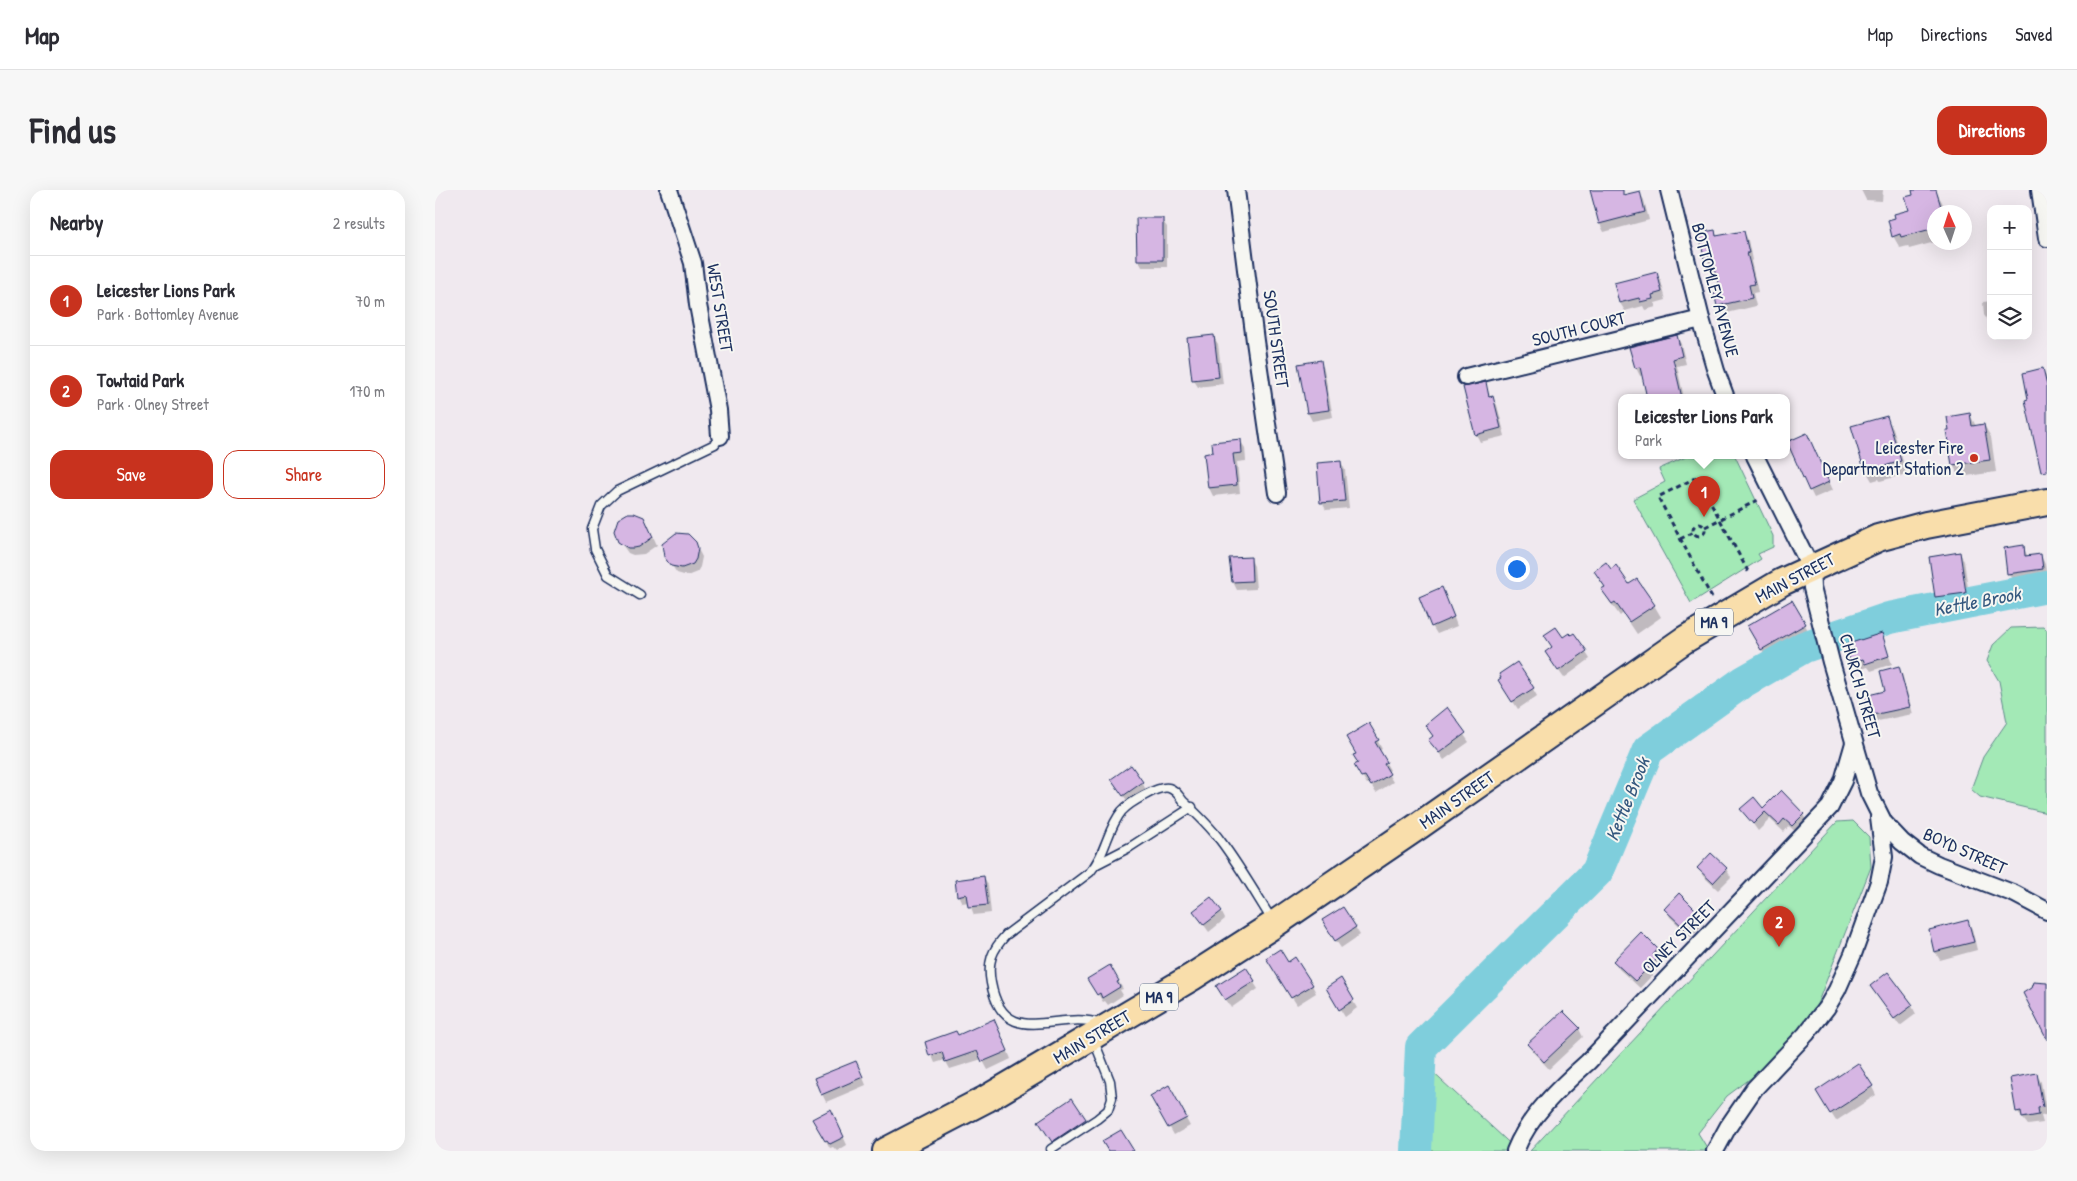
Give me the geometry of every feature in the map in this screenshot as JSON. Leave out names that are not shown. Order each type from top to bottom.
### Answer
[{"type":"highway","name":"MAIN STREET","points":[[887,1151],[986,1099],[1192,977],[1275,924],[1559,730],[1684,640],[1782,582],[1862,544],[1894,533],[2047,502]]},
{"type":"street","name":"WEST STREET","points":[[669,190],[693,263],[698,305],[720,436]]},
{"type":"street","name":"SOUTH STREET","points":[[1236,190],[1277,493]]},
{"type":"street","name":"BOTTOMLEY AVENUE","points":[[1669,190],[1715,371],[1724,394]]},
{"type":"street","points":[[2040,190],[2047,238]]},
{"type":"street","name":"SOUTH COURT","points":[[1467,377],[1701,319]]},
{"type":"street","points":[[1756,459],[1811,568]]},
{"type":"street","name":"CHURCH STREET","points":[[1811,568],[1812,588],[1828,650],[1869,793],[1879,813]]},
{"type":"street","name":"OLNEY STREET","points":[[1515,1151],[1530,1124],[1569,1079],[1588,1062],[1830,807],[1843,781],[1854,741]]},
{"type":"street","points":[[1715,1151],[1728,1144],[1727,1127],[1755,1089],[1806,1034],[1827,1007],[1837,990],[1853,954],[1879,882],[1884,856],[1879,813]]},
{"type":"street","name":"BOYD STREET","points":[[1879,813],[1892,833],[1920,856],[2015,894],[2047,911]]},
{"type":"lane","points":[[640,595],[608,575],[595,549],[592,528],[601,506],[617,491],[715,444],[720,436]]},
{"type":"lane","points":[[1051,1149],[1097,1119],[1107,1110],[1112,1098],[1101,1031],[1093,1020],[1075,1019],[1050,1023],[1023,1024],[1013,1021],[997,1002],[992,989],[989,973],[990,958],[996,945],[1006,935],[1090,872],[1097,864],[1118,817],[1124,809],[1153,791],[1169,788],[1191,807],[1220,840],[1275,924]]},
{"type":"lane","points":[[1097,864],[1130,848],[1191,807]]},
{"type":"path","points":[[1712,600],[1658,497],[1697,477],[1750,576]]},
{"type":"path","points":[[1705,527],[1763,498]]},
{"type":"path","points":[[1694,532],[1693,528],[1696,524],[1702,524],[1705,527]]},
{"type":"path","points":[[1694,532],[1697,535],[1702,535],[1705,532],[1705,527]]},
{"type":"path","points":[[1680,539],[1694,532]]},
{"type":"green space","points":[[1681,459],[1736,459],[1773,536],[1773,547],[1758,554],[1761,559],[1691,603],[1633,499],[1665,482],[1659,469]]},
{"type":"green space","points":[[2044,627],[2047,630],[2047,813],[1980,797],[1971,789],[1983,757],[2007,722],[1999,681],[1987,661],[1993,645],[2011,628]]},
{"type":"green space","points":[[1853,821],[1869,837],[1871,867],[1814,1012],[1778,1058],[1727,1096],[1698,1133],[1709,1151],[1530,1151],[1837,822]]},
{"type":"green space","points":[[1428,1068],[1518,1151],[1427,1151],[1423,1123]]},
{"type":"building","points":[[1590,190],[1623,190],[1623,195],[1640,191],[1645,212],[1599,224]]},
{"type":"building","points":[[1912,190],[1936,190],[1940,205],[1927,205],[1927,230],[1901,237],[1900,234],[1892,237],[1888,220],[1895,218],[1894,214],[1909,210],[1905,197],[1913,195]]},
{"type":"building","points":[[1136,218],[1163,218],[1163,260],[1137,260]]},
{"type":"building","points":[[1715,230],[1716,236],[1744,231],[1749,253],[1747,253],[1755,284],[1749,285],[1752,298],[1717,306],[1714,293],[1720,291],[1711,256],[1704,258],[1699,233]]},
{"type":"building","points":[[1657,272],[1662,292],[1652,295],[1653,299],[1640,302],[1639,298],[1619,303],[1614,283]]},
{"type":"building","points":[[1214,335],[1219,377],[1192,380],[1187,338]]},
{"type":"building","points":[[1677,335],[1682,356],[1673,359],[1681,394],[1646,394],[1640,367],[1635,368],[1629,347]]},
{"type":"building","points":[[1321,360],[1329,410],[1307,413],[1298,364]]},
{"type":"building","points":[[2043,368],[2047,385],[2047,471],[2041,472],[2025,400],[2028,399],[2023,373]]},
{"type":"building","points":[[1486,382],[1489,397],[1493,396],[1501,428],[1475,435],[1463,387]]},
{"type":"building","points":[[1970,413],[1972,426],[1984,424],[1990,460],[1952,465],[1946,430],[1949,430],[1947,417]]},
{"type":"building","points":[[1887,416],[1901,461],[1872,470],[1871,468],[1864,469],[1851,426]]},
{"type":"building","points":[[1807,433],[1829,482],[1809,491],[1790,449],[1790,441]]},
{"type":"building","points":[[1241,439],[1242,453],[1233,454],[1237,485],[1208,488],[1204,454],[1213,452],[1212,442]]},
{"type":"building","points":[[1341,461],[1345,501],[1320,503],[1317,463]]},
{"type":"building","points":[[628,513],[644,517],[653,537],[639,547],[628,548],[618,542],[614,531],[618,519]]},
{"type":"building","points":[[676,533],[688,534],[696,542],[698,548],[693,564],[682,568],[671,566],[664,557],[662,544]]},
{"type":"building","points":[[2024,545],[2025,556],[2041,554],[2043,569],[2007,574],[2004,548]]},
{"type":"building","points":[[1960,552],[1966,593],[1935,597],[1929,557]]},
{"type":"building","points":[[1251,557],[1252,581],[1232,582],[1229,558]]},
{"type":"building","points":[[1606,562],[1611,569],[1616,565],[1629,584],[1637,579],[1655,605],[1629,622],[1615,602],[1612,604],[1601,589],[1605,587],[1594,571]]},
{"type":"building","points":[[1442,587],[1454,617],[1431,627],[1419,597]]},
{"type":"building","points":[[1792,600],[1806,624],[1761,650],[1747,626]]},
{"type":"building","points":[[1556,627],[1563,637],[1569,633],[1571,635],[1574,633],[1587,651],[1558,671],[1545,652],[1552,647],[1544,635]]},
{"type":"building","points":[[1882,633],[1889,656],[1865,664],[1863,659],[1851,663],[1845,645]]},
{"type":"building","points":[[1517,662],[1534,688],[1512,702],[1498,680],[1501,678],[1499,674]]},
{"type":"building","points":[[1899,666],[1910,707],[1868,716],[1864,696],[1885,691],[1880,671]]},
{"type":"building","points":[[1447,707],[1466,733],[1439,753],[1428,740],[1433,736],[1425,725]]},
{"type":"building","points":[[1369,723],[1379,740],[1375,742],[1387,762],[1384,764],[1390,774],[1371,786],[1365,776],[1361,777],[1354,765],[1358,763],[1353,755],[1356,754],[1346,737]]},
{"type":"building","points":[[1131,765],[1143,782],[1123,796],[1111,779]]},
{"type":"building","points":[[1781,790],[1804,814],[1792,826],[1784,819],[1779,825],[1765,812],[1753,824],[1740,809],[1754,797],[1763,808]]},
{"type":"building","points":[[1711,853],[1727,868],[1713,883],[1697,868]]},
{"type":"building","points":[[984,876],[988,905],[968,907],[966,894],[957,896],[955,880]]},
{"type":"building","points":[[1679,893],[1701,915],[1686,930],[1664,909]]},
{"type":"building","points":[[1211,897],[1222,911],[1204,925],[1193,911]]},
{"type":"building","points":[[1343,907],[1356,927],[1335,941],[1322,920]]},
{"type":"building","points":[[1968,920],[1974,942],[1934,952],[1929,930]]},
{"type":"building","points":[[1641,932],[1658,949],[1653,955],[1657,959],[1635,981],[1613,961]]},
{"type":"building","points":[[1280,949],[1288,962],[1295,957],[1313,985],[1291,998],[1266,958]]},
{"type":"building","points":[[1110,965],[1119,981],[1117,982],[1120,987],[1102,998],[1100,993],[1097,995],[1087,979]]},
{"type":"building","points":[[1246,967],[1255,981],[1225,1000],[1216,986]]},
{"type":"building","points":[[1888,972],[1913,1005],[1894,1019],[1870,986]]},
{"type":"building","points":[[1341,978],[1354,1000],[1339,1010],[1326,988]]},
{"type":"building","points":[[2033,982],[2047,983],[2047,1040],[2023,993],[2031,988]]},
{"type":"building","points":[[1563,1011],[1580,1028],[1544,1062],[1527,1044]]},
{"type":"building","points":[[994,1019],[1008,1051],[982,1062],[977,1051],[945,1062],[942,1052],[929,1056],[925,1042],[956,1031],[958,1035]]},
{"type":"building","points":[[856,1061],[863,1077],[821,1095],[814,1078]]},
{"type":"building","points":[[1858,1063],[1873,1086],[1830,1114],[1816,1091]]},
{"type":"building","points":[[2037,1073],[2043,1107],[2038,1108],[2039,1115],[2022,1118],[2021,1111],[2016,1112],[2010,1078]]},
{"type":"building","points":[[1169,1085],[1187,1118],[1168,1128],[1150,1096]]},
{"type":"building","points":[[1072,1098],[1086,1119],[1052,1142],[1038,1121]]},
{"type":"building","points":[[831,1109],[844,1137],[830,1144],[827,1140],[825,1141],[812,1119]]},
{"type":"building","points":[[1121,1130],[1134,1151],[1108,1151],[1102,1141]]},
{"type":"waterway","name":"Kettle Brook","points":[[1416,1151],[1421,1047],[1597,872],[1648,750],[1743,682],[1804,647],[1889,618],[2047,587]]},
{"type":"place","name":"Leicester Fire Department Station 2","points":[[1974,458]]},
{"type":"place","name":"Leicester Lions Park","points":[[1704,517]]},
{"type":"place","name":"Towtaid Park","points":[[1779,947]]}]
